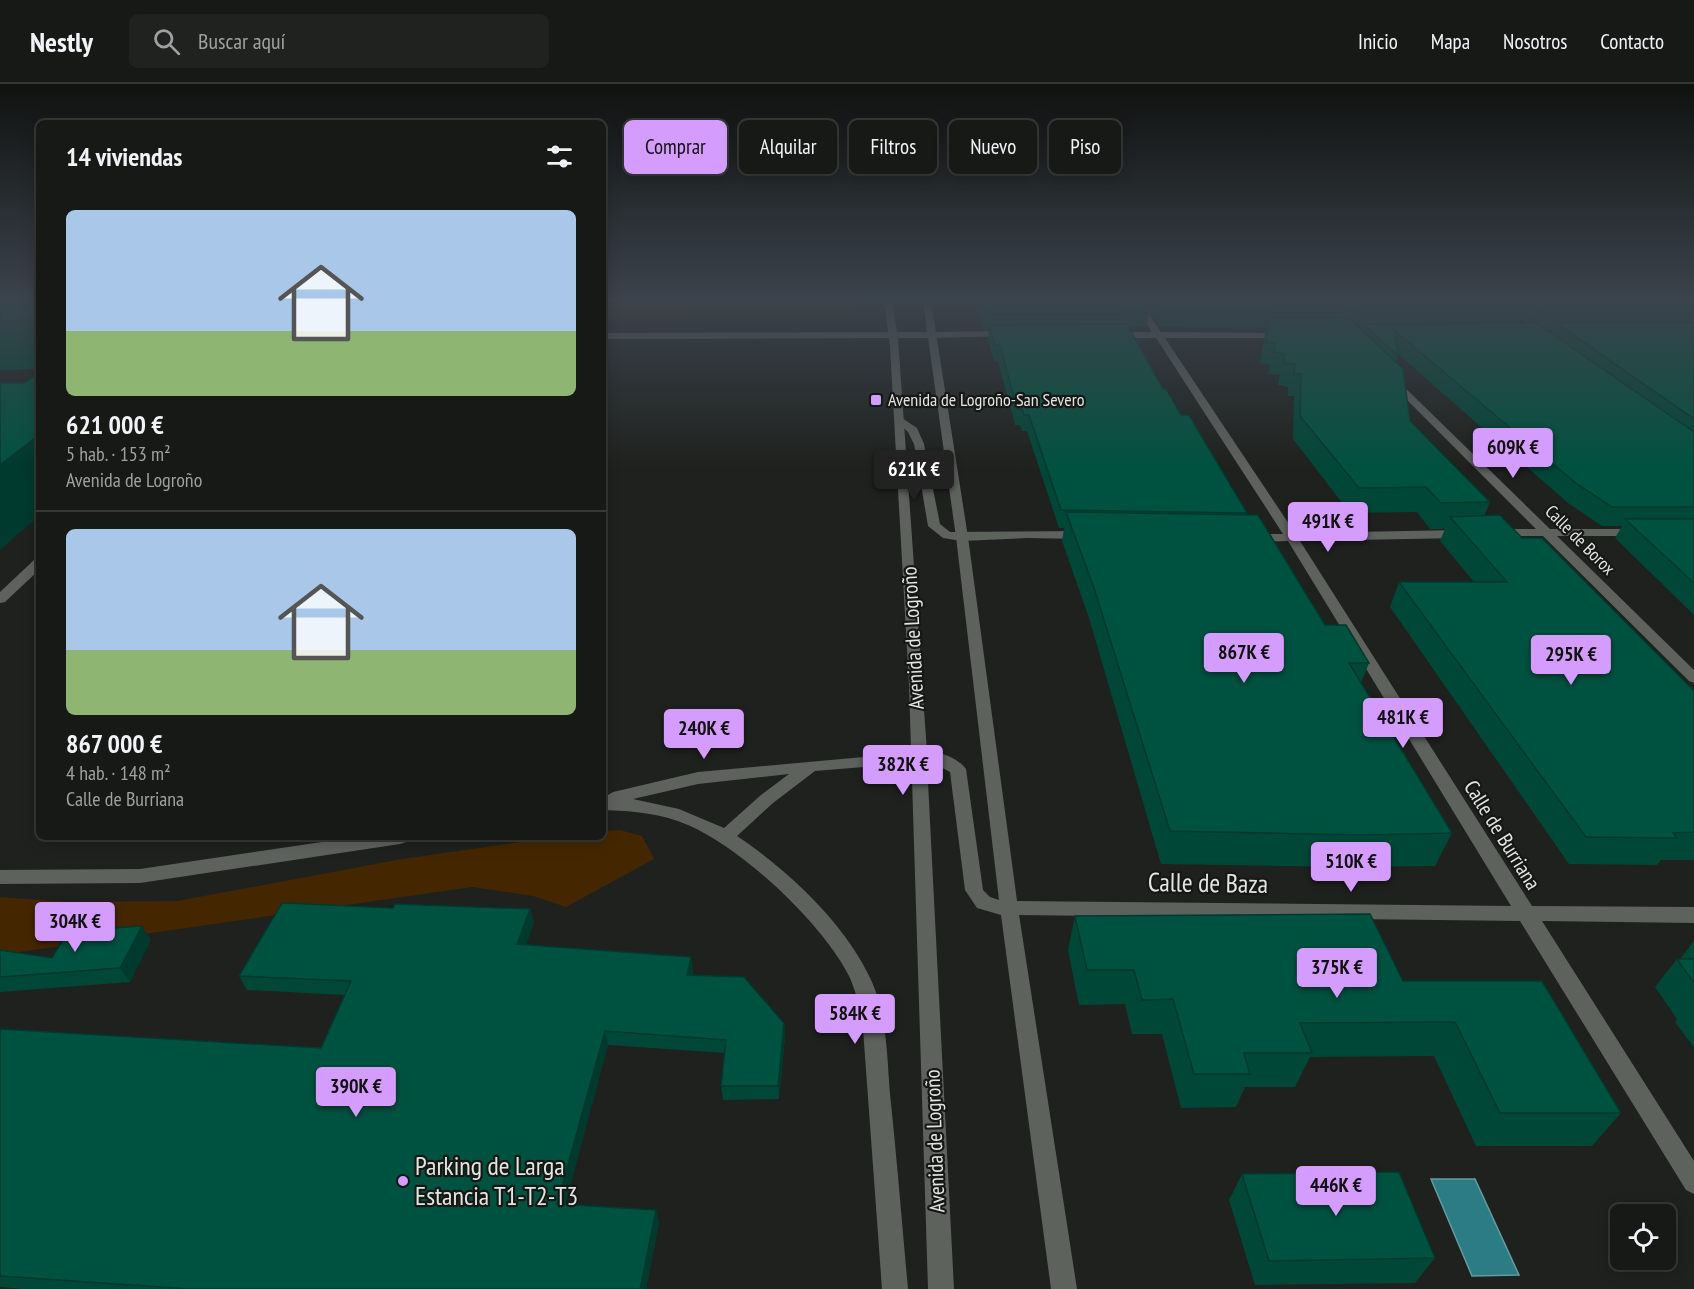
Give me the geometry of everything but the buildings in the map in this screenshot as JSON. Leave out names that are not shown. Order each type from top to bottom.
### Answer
[{"type":"street","name":"Avenida de Logroño","points":[[895,357],[919,758],[941,1289]]},
{"type":"street","points":[[936,357],[962,537],[1009,908],[1064,1289]]},
{"type":"street","name":"Calle de Burriana","points":[[1173,357],[1292,538],[1694,1182]]},
{"type":"street","name":"Calle de Borox","points":[[1380,369],[1694,678]]},
{"type":"street","points":[[899,419],[913,430],[920,444],[934,526],[947,535],[962,537],[1027,534],[1096,535]]},
{"type":"street","points":[[1234,537],[1648,532]]},
{"type":"street","points":[[0,599],[36,566]]},
{"type":"street","name":"Calle de Baza","points":[[919,758],[936,757],[958,769],[974,890],[977,898],[994,908],[1694,915]]},
{"type":"street","points":[[606,801],[698,778],[919,758]]},
{"type":"street","points":[[725,837],[773,794],[813,766]]},
{"type":"street","points":[[606,802],[657,807],[694,819],[725,837],[760,863],[807,906],[835,937],[858,972],[872,1017],[895,1289]]},
{"type":"street","points":[[0,877],[140,876],[380,840]]},
{"type":"shaded area","points":[[620,830],[642,836],[654,859],[566,907],[533,896],[472,887],[12,953],[0,951],[0,897],[68,902],[177,901],[402,859],[534,840],[606,840],[606,831]]},
{"type":"water","points":[[1431,1179],[1475,1179],[1519,1275],[1472,1276]]},
{"type":"place","name":"Avenida de Logroño-San Severo","points":[[876,400]]},
{"type":"place","name":"Parking de Larga Estancia T1-T2-T3","points":[[403,1181]]}]
